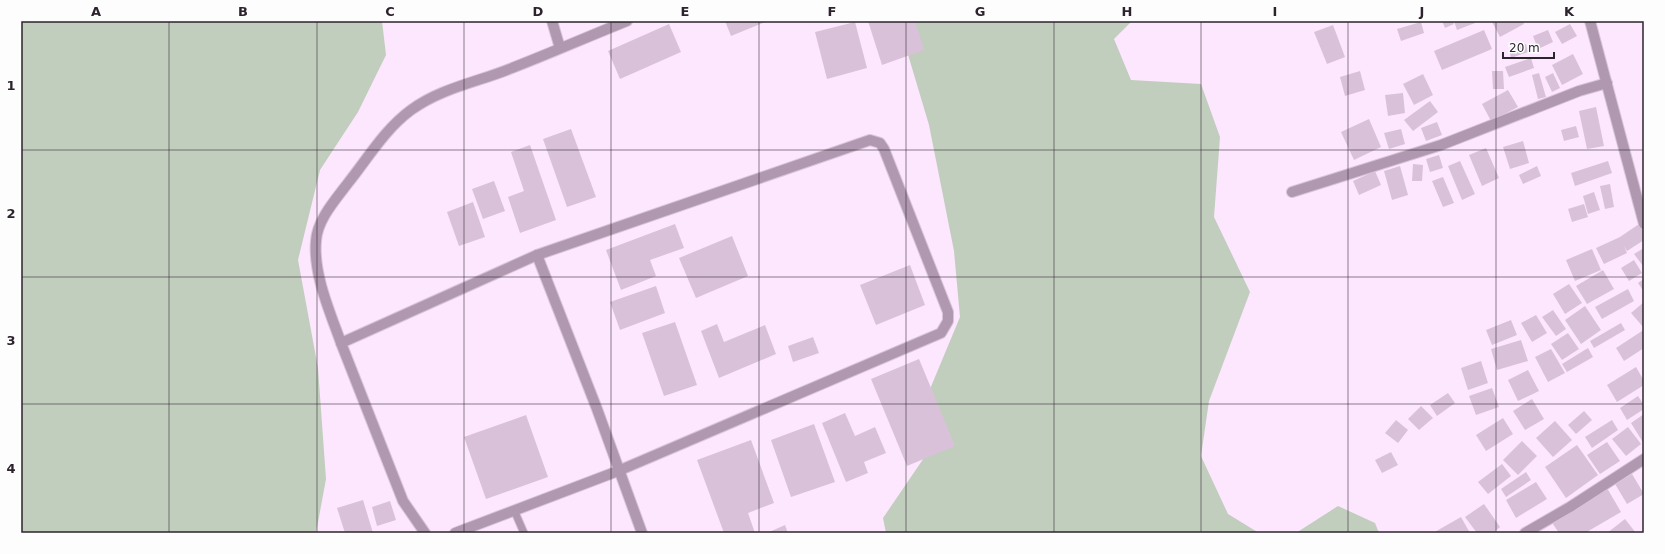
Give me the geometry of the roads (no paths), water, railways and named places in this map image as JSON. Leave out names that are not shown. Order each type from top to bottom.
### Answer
[{"type":"street","points":[[552,21],[560,48]]},
{"type":"street","points":[[425,533],[403,501],[328,308],[317,263],[316,240],[321,224],[333,204],[376,146],[394,125],[412,109],[445,91],[511,69],[627,21]]},
{"type":"street","points":[[1590,21],[1644,224]]},
{"type":"street","points":[[1292,192],[1441,145],[1579,91],[1607,83]]},
{"type":"street","points":[[341,343],[537,255],[870,140],[880,143],[884,149],[948,312],[948,321],[941,333],[936,337],[618,470],[455,533]]},
{"type":"street","points":[[537,255],[597,409],[642,533]]},
{"type":"street","points":[[1525,533],[1644,459]]},
{"type":"lane","points":[[514,510],[524,533]]}]
